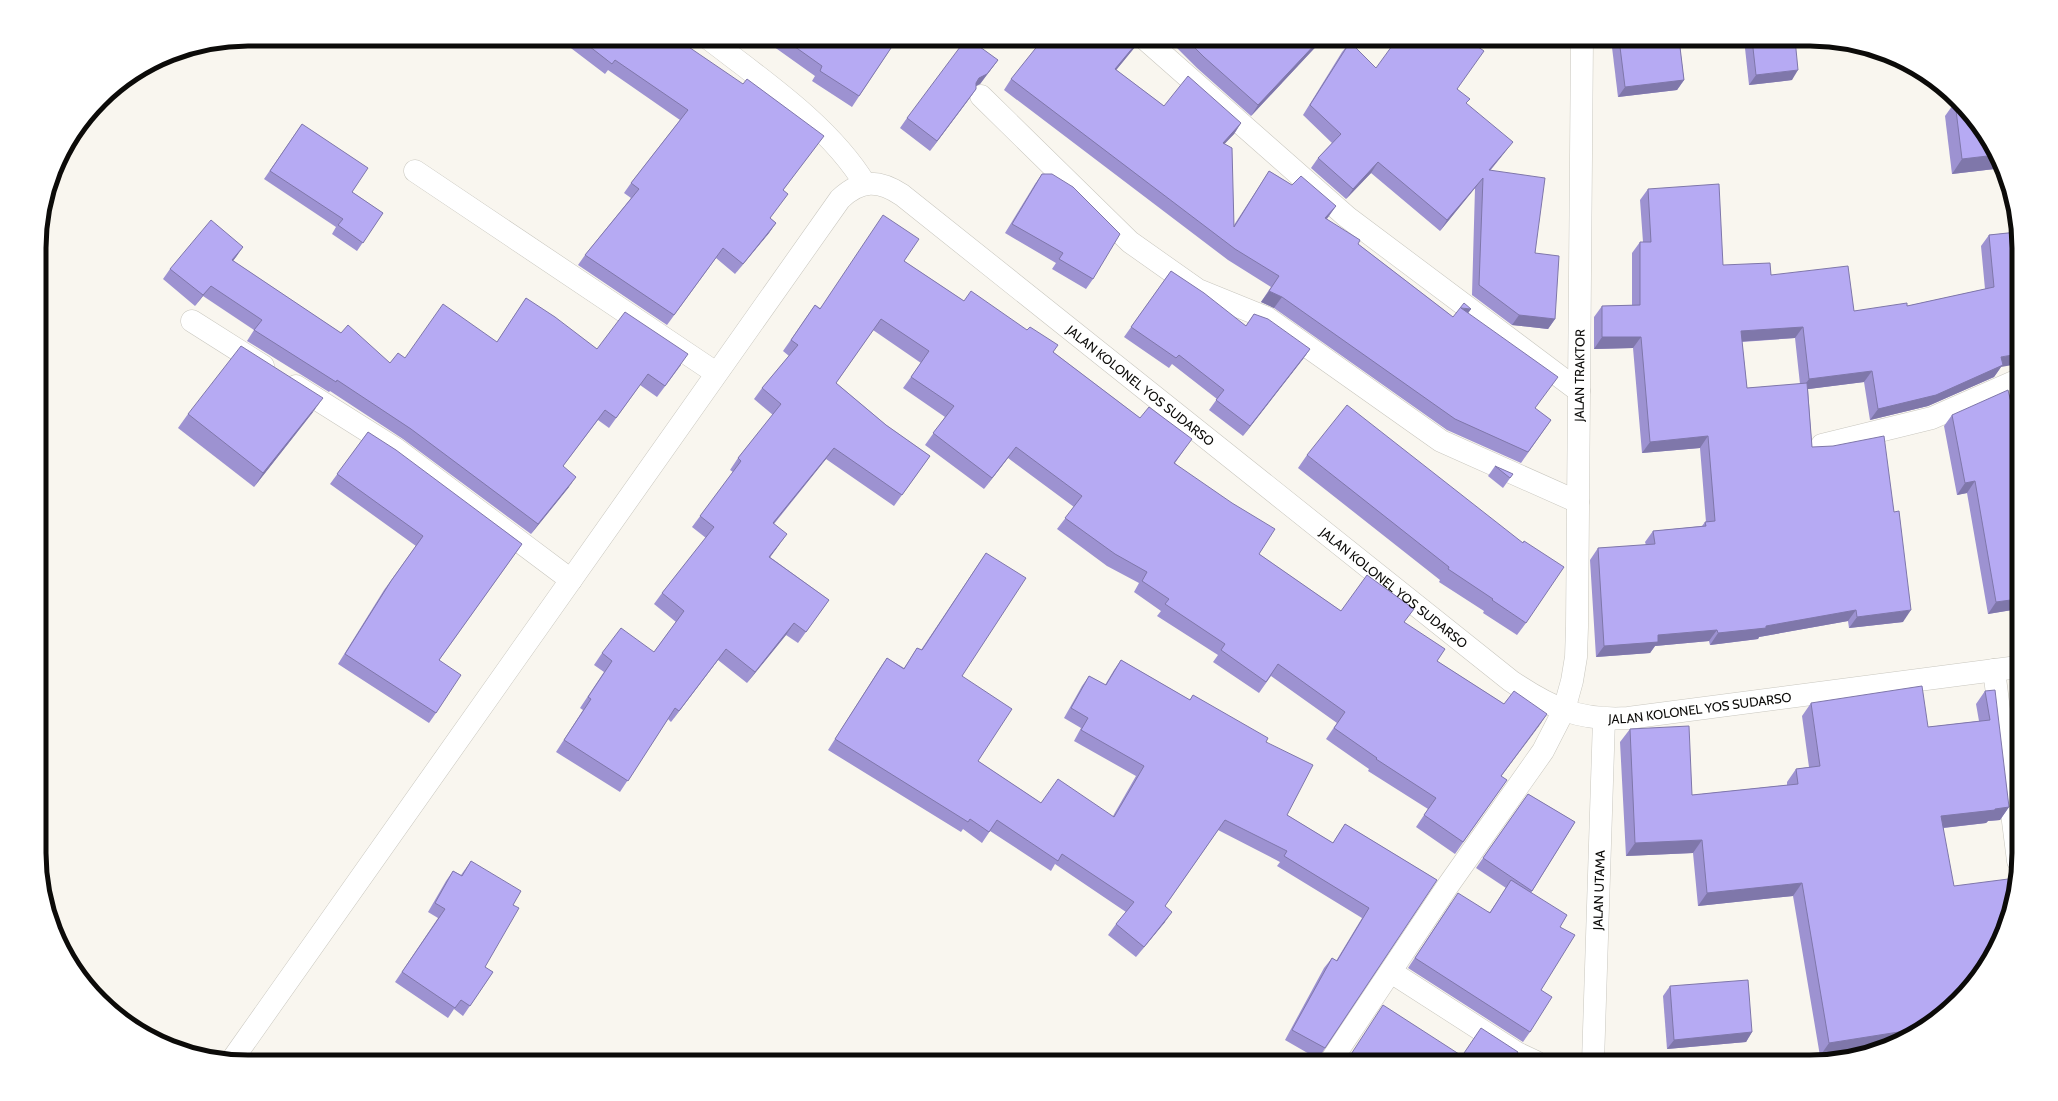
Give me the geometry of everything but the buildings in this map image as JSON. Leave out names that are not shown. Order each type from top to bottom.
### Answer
[{"type":"street","points":[[236,1055],[840,199],[849,190],[865,184],[851,162],[839,148],[783,96],[718,46]]},
{"type":"street","points":[[1153,46],[1347,217],[1579,391]]},
{"type":"street","name":"JALAN TRAKTOR","points":[[1334,1055],[1373,995],[1391,972],[1447,887],[1543,751],[1564,710],[1576,657],[1582,46]]},
{"type":"street","points":[[981,96],[1130,242],[1198,290],[1267,318],[1441,441],[1578,502]]},
{"type":"street","points":[[415,171],[716,373]]},
{"type":"street","name":"JALAN KOLONEL YOS SUDARSO","points":[[865,184],[890,187],[902,195],[1511,681],[1530,694],[1564,710],[1585,717],[1604,719],[1628,718],[2012,668]]},
{"type":"street","points":[[192,321],[396,448],[571,580]]},
{"type":"street","points":[[1822,445],[1932,418],[2012,383]]},
{"type":"street","points":[[1994,670],[2012,813]]},
{"type":"street","name":"JALAN UTAMA","points":[[1593,1055],[1604,719]]},
{"type":"street","points":[[1391,972],[1521,1055]]}]
